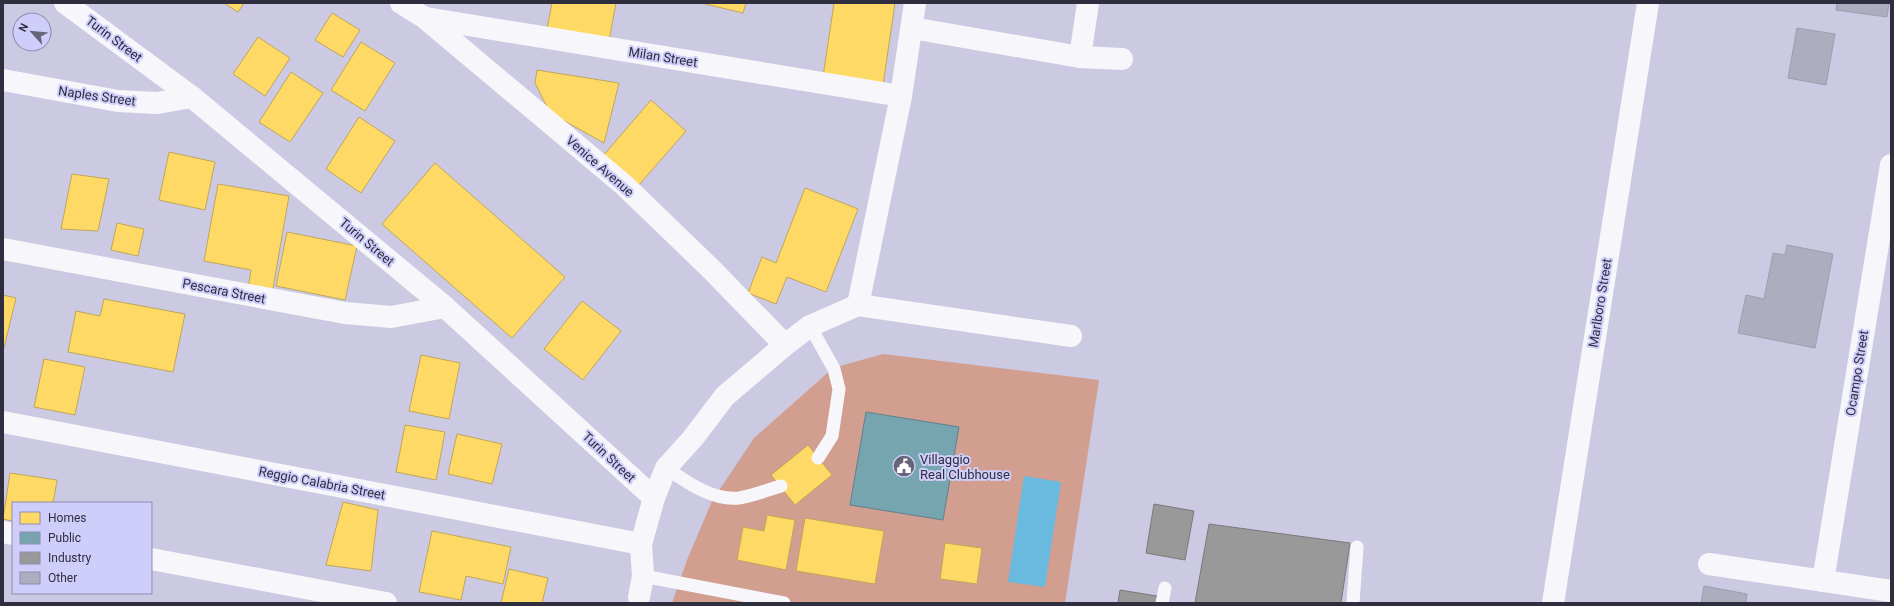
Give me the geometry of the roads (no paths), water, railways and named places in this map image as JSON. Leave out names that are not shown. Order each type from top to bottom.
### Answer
[{"type":"street","name":"Turin Street","points":[[65,3],[192,97],[446,307],[654,498]]},
{"type":"street","name":"Venice Avenue","points":[[401,3],[425,18],[624,185],[711,269],[785,345]]},
{"type":"street","points":[[858,304],[901,96],[915,3]]},
{"type":"street","points":[[1080,57],[1088,3]]},
{"type":"street","name":"Marlboro Street","points":[[1553,603],[1648,3]]},
{"type":"street","name":"Milan Street","points":[[425,18],[901,96]]},
{"type":"street","points":[[912,28],[1080,57],[1122,59]]},
{"type":"street","name":"Naples Street","points":[[3,80],[118,101],[157,103],[192,97]]},
{"type":"street","name":"Ocampo Street","points":[[1823,581],[1891,165]]},
{"type":"street","name":"Pescara Street","points":[[3,249],[345,313],[391,318],[446,307]]},
{"type":"street","points":[[641,586],[641,544],[654,498],[666,468],[693,438],[725,396],[785,345],[810,326],[858,304],[1071,336]]},
{"type":"street","name":"Reggio Calabria Street","points":[[3,422],[641,544]]},
{"type":"street","points":[[152,559],[386,603]]},
{"type":"street","points":[[1709,564],[1891,591]]},
{"type":"lane","points":[[810,326],[834,369],[839,389],[832,436],[818,458]]},
{"type":"lane","points":[[666,468],[699,489],[720,497],[739,498],[781,486]]},
{"type":"lane","points":[[1353,603],[1357,546]]},
{"type":"lane","points":[[641,586],[784,603]]},
{"type":"lane","points":[[1162,603],[1164,588]]},
{"type":"water","points":[[1024,476],[1061,482],[1045,587],[1008,582]]},
{"type":"place","name":"Villaggio Real Clubhouse","points":[[904,466]]}]
